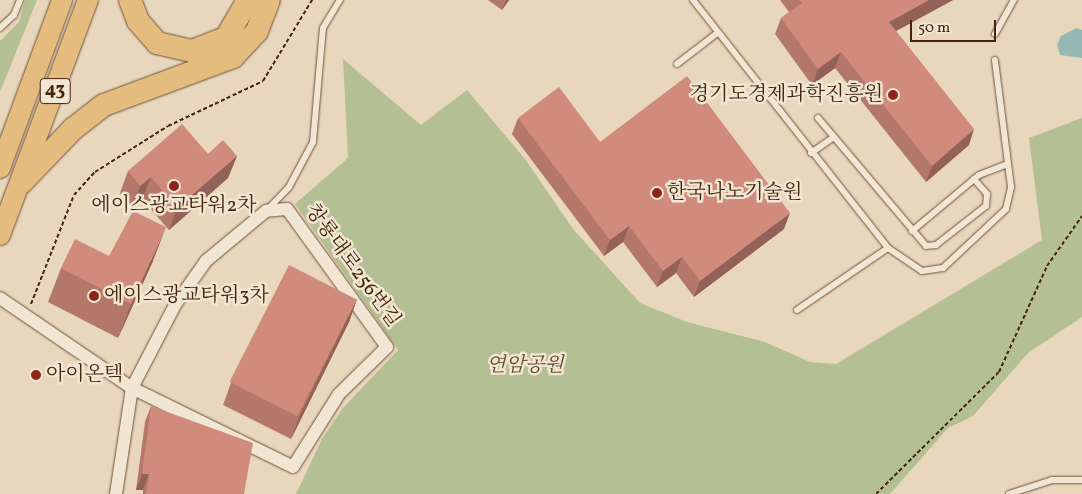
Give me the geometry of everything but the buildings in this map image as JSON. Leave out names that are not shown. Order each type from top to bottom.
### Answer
[{"type":"highway","points":[[130,0],[138,21],[157,43],[192,51],[226,38],[248,0]]},
{"type":"highway","points":[[22,182],[73,129],[104,105],[233,58],[256,31],[269,0]]},
{"type":"main road","name":"43","points":[[0,168],[62,0]]},
{"type":"main road","name":"43","points":[[0,235],[22,182],[88,0]]},
{"type":"street","name":"창룡대로256번길","points":[[132,388],[293,467],[339,394],[387,347],[287,209],[266,211]]},
{"type":"street","points":[[116,494],[132,388],[174,305],[206,261],[266,211]]},
{"type":"street","points":[[0,298],[132,388]]},
{"type":"lane","points":[[0,28],[14,15],[20,0]]},
{"type":"lane","points":[[266,211],[290,187],[313,142],[323,28],[340,0]]},
{"type":"lane","points":[[692,0],[716,34],[888,248],[922,270],[943,268],[1006,209],[1011,187],[995,60]]},
{"type":"lane","points":[[995,34],[1014,0]]},
{"type":"lane","points":[[678,64],[716,34]]},
{"type":"lane","points":[[818,118],[912,231],[931,248],[986,206],[987,194],[974,179]]},
{"type":"lane","points":[[811,153],[834,137]]},
{"type":"lane","points":[[912,231],[974,179],[1008,164]]},
{"type":"lane","points":[[797,310],[888,248]]},
{"type":"lane","points":[[1009,494],[1052,480],[1082,480]]},
{"type":"path","points":[[26,316],[74,195],[95,172],[168,126],[263,81],[312,0]]},
{"type":"path","points":[[876,494],[999,372],[1047,266],[1082,216]]},
{"type":"green space","points":[[25,0],[37,0],[0,92],[0,41],[19,22]]},
{"type":"green space","name":"연암공원","points":[[343,59],[421,125],[467,90],[525,159],[573,229],[640,303],[687,322],[765,342],[810,362],[836,364],[1042,240],[1029,138],[1082,118],[1082,317],[1028,353],[973,416],[948,428],[890,494],[296,494],[322,439],[343,408],[398,350],[295,204],[348,158]]},
{"type":"water","points":[[1076,28],[1082,30],[1082,58],[1060,55],[1057,45],[1061,36]]},
{"type":"place","name":"경기도경제과학진흥원","points":[[893,95]]},
{"type":"place","name":"에이스광교타워2차","points":[[174,186]]},
{"type":"place","name":"한국나노기술원","points":[[657,193]]},
{"type":"place","name":"에이스광교타워3차","points":[[94,296]]},
{"type":"place","name":"아이온텍","points":[[36,375]]}]
